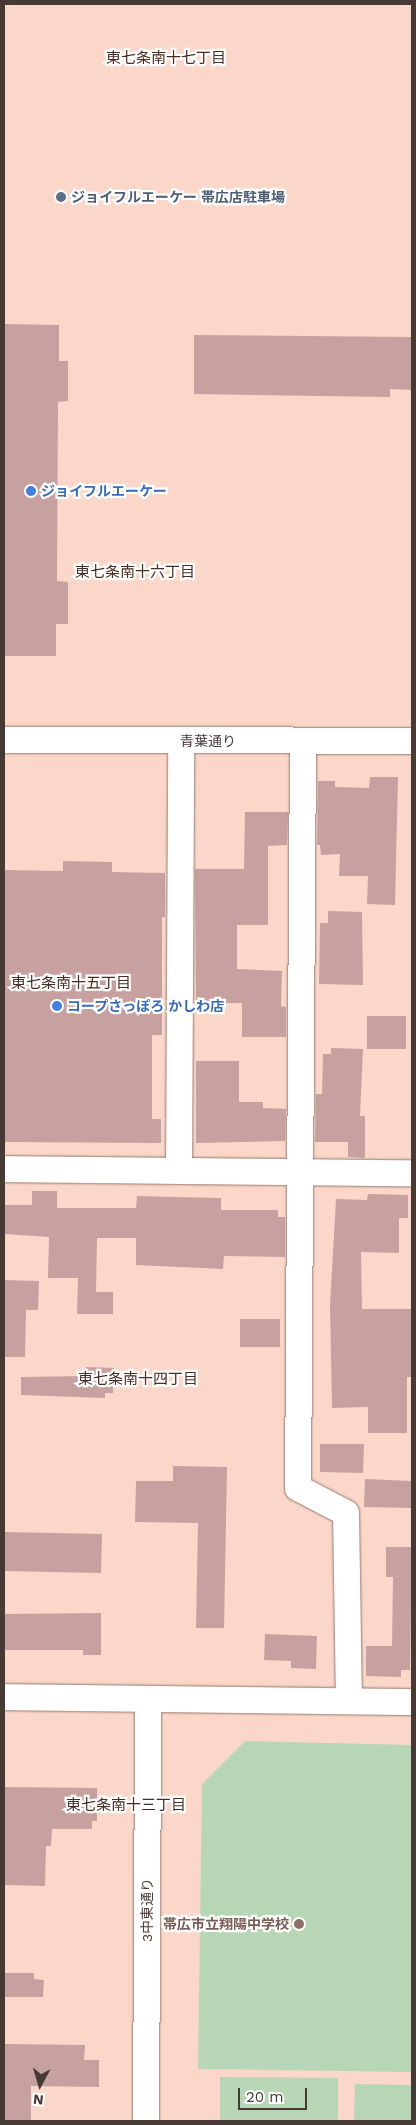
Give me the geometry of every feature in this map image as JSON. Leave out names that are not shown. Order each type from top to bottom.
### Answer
[{"type":"street","name":"青葉通り","points":[[4,740],[412,742]]},
{"type":"street","points":[[179,1171],[181,741]]},
{"type":"street","points":[[303,742],[298,1488],[346,1513],[349,1701]]},
{"type":"street","points":[[4,1169],[412,1173]]},
{"type":"street","points":[[4,1697],[412,1702]]},
{"type":"street","name":"3中東通り","points":[[146,2121],[148,1699]]},
{"type":"green space","name":"帯広市立翔陽中学校","points":[[245,1741],[412,1745],[412,2072],[198,2069],[202,1784]]},
{"type":"green space","points":[[220,2077],[338,2078],[338,2121],[220,2121]]},
{"type":"green space","points":[[355,2084],[412,2085],[412,2121],[354,2121]]},
{"type":"building","name":"ジョイフルエーケー","points":[[4,324],[59,325],[59,361],[68,361],[68,401],[58,402],[57,581],[68,582],[68,624],[56,624],[56,656],[4,656]]},
{"type":"building","points":[[194,335],[412,337],[412,390],[390,389],[390,397],[194,394]]},
{"type":"building","points":[[370,777],[398,777],[395,905],[367,904],[368,876],[339,876],[340,854],[321,855],[320,845],[317,845],[318,781],[335,781],[335,787],[369,788]]},
{"type":"building","points":[[245,812],[288,812],[287,845],[268,846],[268,925],[237,925],[237,969],[282,971],[281,1006],[286,1007],[286,1037],[242,1037],[242,1003],[196,1003],[195,869],[244,869]]},
{"type":"building","name":"コープさっぽろ かしわ店","points":[[63,861],[112,862],[112,872],[165,873],[165,917],[162,917],[162,1035],[152,1035],[152,1119],[161,1119],[161,1143],[4,1142],[4,870],[63,871]]},
{"type":"building","points":[[328,911],[362,912],[363,985],[319,984],[320,923],[328,923]]},
{"type":"building","points":[[367,1016],[406,1016],[406,1049],[367,1049]]},
{"type":"building","points":[[331,1048],[363,1049],[360,1116],[365,1116],[365,1158],[348,1157],[348,1142],[315,1142],[316,1094],[322,1094],[323,1054],[331,1054]]},
{"type":"building","points":[[196,1061],[239,1061],[239,1102],[263,1102],[263,1108],[286,1109],[285,1141],[196,1143]]},
{"type":"building","points":[[32,1191],[57,1191],[57,1208],[136,1208],[137,1196],[221,1198],[221,1210],[278,1210],[278,1217],[285,1217],[285,1257],[224,1256],[223,1269],[136,1265],[136,1238],[97,1238],[96,1292],[113,1292],[113,1314],[77,1314],[78,1278],[48,1278],[49,1237],[5,1234],[5,1205],[32,1205]]},
{"type":"building","points":[[368,1194],[408,1195],[408,1218],[399,1218],[399,1253],[361,1252],[362,1309],[412,1309],[412,1377],[407,1377],[407,1433],[368,1433],[368,1407],[332,1408],[330,1305],[336,1199],[367,1200]]},
{"type":"building","points":[[4,1280],[39,1281],[38,1310],[26,1310],[25,1357],[4,1357]]},
{"type":"building","points":[[240,1319],[280,1319],[280,1347],[240,1347]]},
{"type":"building","points":[[86,1367],[114,1368],[113,1393],[105,1393],[105,1398],[21,1395],[21,1377],[86,1376]]},
{"type":"building","points":[[320,1444],[364,1444],[363,1473],[320,1472]]},
{"type":"building","points":[[173,1466],[227,1467],[224,1628],[196,1628],[198,1523],[135,1522],[136,1481],[173,1481]]},
{"type":"building","points":[[365,1479],[412,1481],[412,1508],[364,1507]]},
{"type":"building","points":[[4,1532],[102,1534],[101,1573],[4,1571]]},
{"type":"building","points":[[386,1547],[412,1547],[410,1670],[401,1670],[401,1677],[366,1676],[366,1646],[392,1646],[393,1577],[386,1577]]},
{"type":"building","points":[[101,1613],[101,1655],[83,1655],[83,1650],[4,1650],[4,1614]]},
{"type":"building","points":[[265,1634],[317,1636],[316,1669],[291,1668],[291,1661],[264,1660]]},
{"type":"building","points":[[4,1787],[97,1788],[97,1821],[92,1821],[92,1829],[52,1829],[51,1846],[46,1846],[45,1886],[4,1885]]},
{"type":"building","points":[[4,1973],[34,1973],[34,1979],[44,1980],[43,1997],[4,1997]]},
{"type":"building","points":[[4,2044],[85,2045],[84,2060],[99,2060],[99,2087],[31,2086],[31,2121],[4,2121]]},
{"type":"place","name":"ジョイフルエーケー 帯広店駐車場","points":[[61,197]]},
{"type":"place","name":"ジョイフルエーケー","points":[[31,491]]},
{"type":"place","name":"コープさっぽろ かしわ店","points":[[57,1006]]},
{"type":"place","name":"帯広市立翔陽中学校","points":[[299,1924]]},
{"type":"district","name":"東七条南十七丁目","points":[[166,59]]},
{"type":"district","name":"東七条南十六丁目","points":[[135,573]]},
{"type":"district","name":"東七条南十五丁目","points":[[71,984]]},
{"type":"district","name":"東七条南十四丁目","points":[[138,1380]]},
{"type":"district","name":"東七条南十三丁目","points":[[126,1806]]}]
